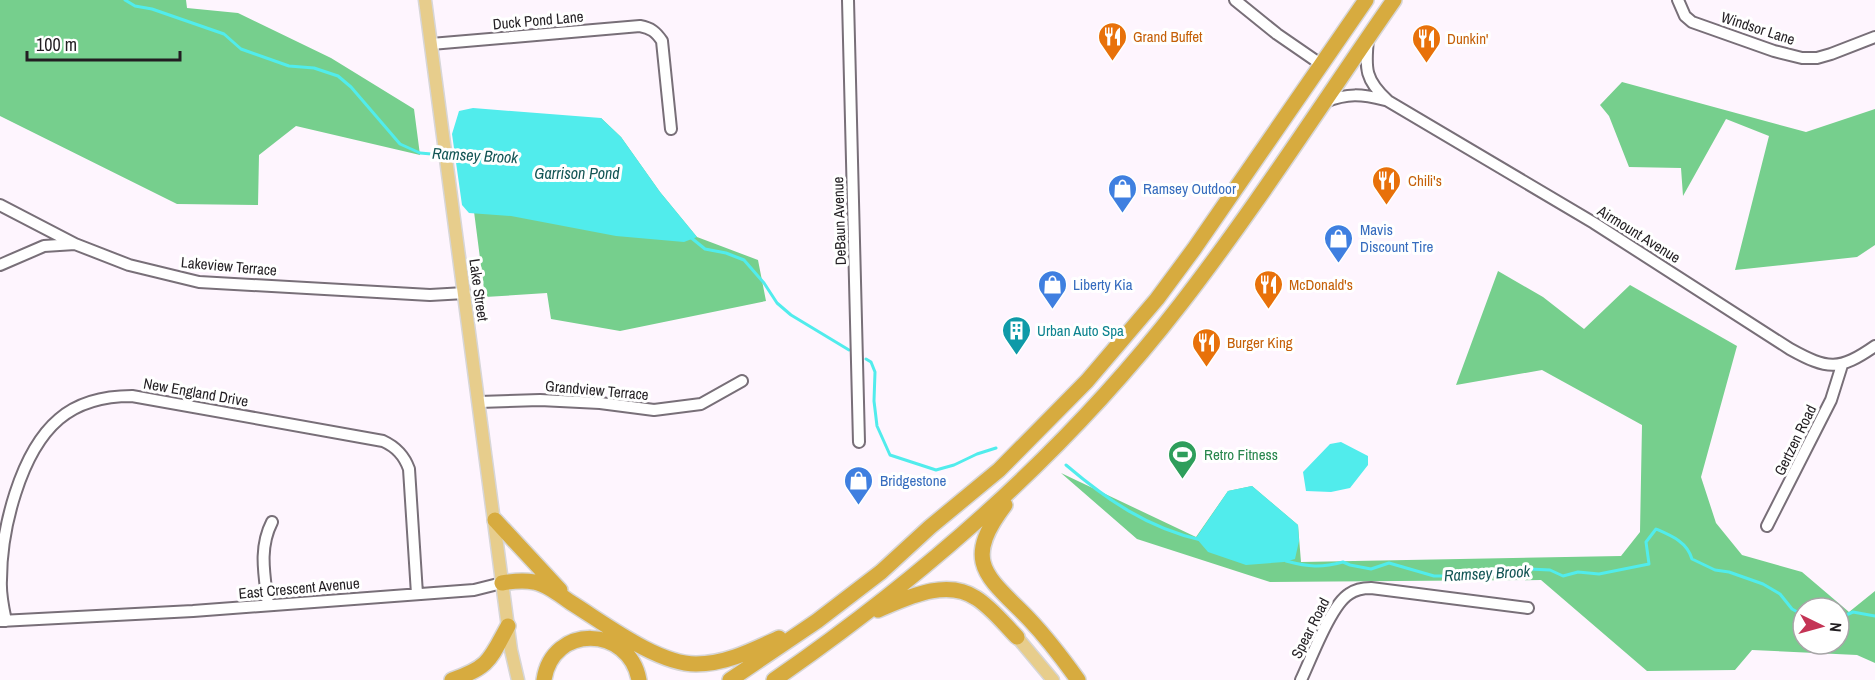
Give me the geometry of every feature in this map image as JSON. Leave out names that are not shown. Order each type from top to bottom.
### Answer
[{"type":"highway","points":[[730,680],[817,621],[881,572],[930,527],[999,470],[1091,376],[1157,299],[1194,249],[1366,0]]},
{"type":"highway","points":[[774,680],[864,615],[955,541],[1035,467],[1108,390],[1179,307],[1218,254],[1394,0]]},
{"type":"highway","points":[[1035,467],[990,527],[983,548],[982,561],[989,579],[1046,638],[1078,680]]},
{"type":"highway","points":[[495,520],[570,602]]},
{"type":"highway","points":[[502,584],[521,580],[537,583],[649,651],[668,660],[687,663],[716,662],[739,656],[817,621]]},
{"type":"highway","points":[[864,615],[922,593],[956,590],[970,594],[982,602],[1017,637]]},
{"type":"highway","points":[[452,680],[485,665],[508,626]]},
{"type":"highway","points":[[544,680],[547,667],[557,652],[577,640],[594,638],[608,641],[621,649],[633,663],[639,680]]},
{"type":"main road","name":"Lake Street","points":[[424,0],[465,293],[502,584]]},
{"type":"main road","points":[[502,584],[518,680]]},
{"type":"main road","points":[[1017,637],[1045,674],[1053,680]]},
{"type":"street","name":"DeBaun Avenue","points":[[848,0],[859,442]]},
{"type":"street","points":[[1235,0],[1277,34],[1322,65]]},
{"type":"street","name":"Windsor Lane","points":[[1678,0],[1685,16],[1692,21],[1788,55],[1817,58],[1875,37]]},
{"type":"street","name":"Duck Pond Lane","points":[[431,44],[640,26],[649,28],[656,32],[662,41],[671,129]]},
{"type":"street","name":"Airmount Avenue","points":[[1368,37],[1366,61],[1368,75],[1376,90],[1388,101],[1594,224],[1790,349],[1816,362],[1842,365]]},
{"type":"street","name":"Airmount Avenue","points":[[1322,103],[1345,95],[1360,95],[1388,101]]},
{"type":"street","points":[[0,204],[75,244]]},
{"type":"street","name":"Lakeview Terrace","points":[[0,265],[44,246],[75,244],[129,265],[199,282],[430,295],[465,293]]},
{"type":"street","points":[[1842,365],[1851,362],[1875,346]]},
{"type":"street","name":"Gertzen Road","points":[[1767,526],[1831,400],[1842,365]]},
{"type":"street","name":"Grandview Terrace","points":[[479,402],[502,400],[582,402],[654,410],[701,404],[741,381]]},
{"type":"street","name":"New England Drive","points":[[3,621],[1,578],[5,537],[18,487],[39,442],[60,419],[85,404],[115,396],[132,396],[383,441],[392,445],[405,460],[409,470],[417,594]]},
{"type":"street","points":[[268,605],[263,551],[265,536],[272,522]]},
{"type":"street","name":"East Crescent Avenue","points":[[3,621],[90,618],[474,590],[502,584]]},
{"type":"street","name":"Spear Road","points":[[1301,680],[1337,606],[1349,593],[1359,588],[1528,608]]},
{"type":"green space","points":[[0,0],[186,0],[187,8],[238,13],[331,58],[414,109],[420,155],[296,126],[259,155],[258,205],[177,204],[0,116]]},
{"type":"green space","points":[[1622,82],[1806,132],[1875,109],[1875,245],[1857,257],[1735,270],[1769,136],[1726,119],[1683,196],[1681,168],[1629,167],[1609,116],[1600,105]]},
{"type":"green space","points":[[601,118],[621,137],[660,192],[697,237],[758,260],[766,301],[620,331],[551,319],[547,293],[485,297],[463,126]]},
{"type":"green space","points":[[1498,271],[1543,297],[1584,329],[1630,285],[1737,346],[1701,477],[1716,523],[1742,555],[1802,572],[1830,596],[1791,596],[1791,652],[1752,650],[1735,670],[1647,671],[1541,580],[1270,582],[1137,539],[1061,473],[1196,537],[1228,491],[1252,486],[1298,525],[1301,562],[1621,556],[1640,532],[1642,425],[1542,370],[1456,385]]},
{"type":"green space","points":[[1875,591],[1875,663],[1851,655],[1851,610]]},
{"type":"water","name":"Garrison Pond","points":[[473,108],[601,118],[621,137],[660,192],[697,237],[684,242],[616,236],[511,216],[469,213],[462,205],[452,134],[459,111]]},
{"type":"water","points":[[1341,442],[1368,456],[1368,465],[1350,488],[1331,492],[1306,491],[1303,472],[1330,444]]},
{"type":"water","points":[[1252,486],[1298,525],[1299,541],[1295,559],[1246,565],[1208,552],[1196,538],[1228,491]]},
{"type":"waterway","name":"Ramsey Brook","points":[[125,0],[135,6],[152,9],[224,34],[241,49],[289,66],[314,68],[338,76],[351,87],[400,144],[420,153],[443,155]]},
{"type":"waterway","name":"Ramsey Brook","points":[[689,236],[705,249],[726,253],[744,260],[764,283],[777,303],[791,315],[849,350]]},
{"type":"waterway","name":"Ramsey Brook","points":[[866,359],[871,362],[875,372],[874,401],[877,426],[890,455],[936,470],[996,448]]},
{"type":"waterway","name":"Ramsey Brook","points":[[1066,465],[1097,490],[1129,511],[1163,528],[1201,540]]},
{"type":"waterway","name":"Ramsey Brook","points":[[1286,561],[1315,566],[1343,562],[1371,569],[1389,563],[1434,576],[1468,576],[1529,569],[1550,570],[1563,576],[1578,572],[1599,574],[1649,564],[1646,542],[1656,529],[1683,544],[1692,559],[1715,570],[1729,572],[1763,584],[1780,594],[1791,608]]},
{"type":"waterway","name":"Ramsey Brook","points":[[1851,613],[1875,616]]},
{"type":"place","name":"Grand Buffet","points":[[1112,62]]},
{"type":"place","name":"Dunkin'","points":[[1426,64]]},
{"type":"place","name":"Chili's","points":[[1387,206]]},
{"type":"place","name":"Ramsey Outdoor","points":[[1122,214]]},
{"type":"place","name":"Mavis Discount Tire","points":[[1339,264]]},
{"type":"place","name":"Liberty Kia","points":[[1052,310]]},
{"type":"place","name":"McDonald's","points":[[1268,310]]},
{"type":"place","name":"Urban Auto Spa","points":[[1016,356]]},
{"type":"place","name":"Burger King","points":[[1206,368]]},
{"type":"place","name":"Retro Fitness","points":[[1183,480]]},
{"type":"place","name":"Bridgestone","points":[[859,506]]}]
